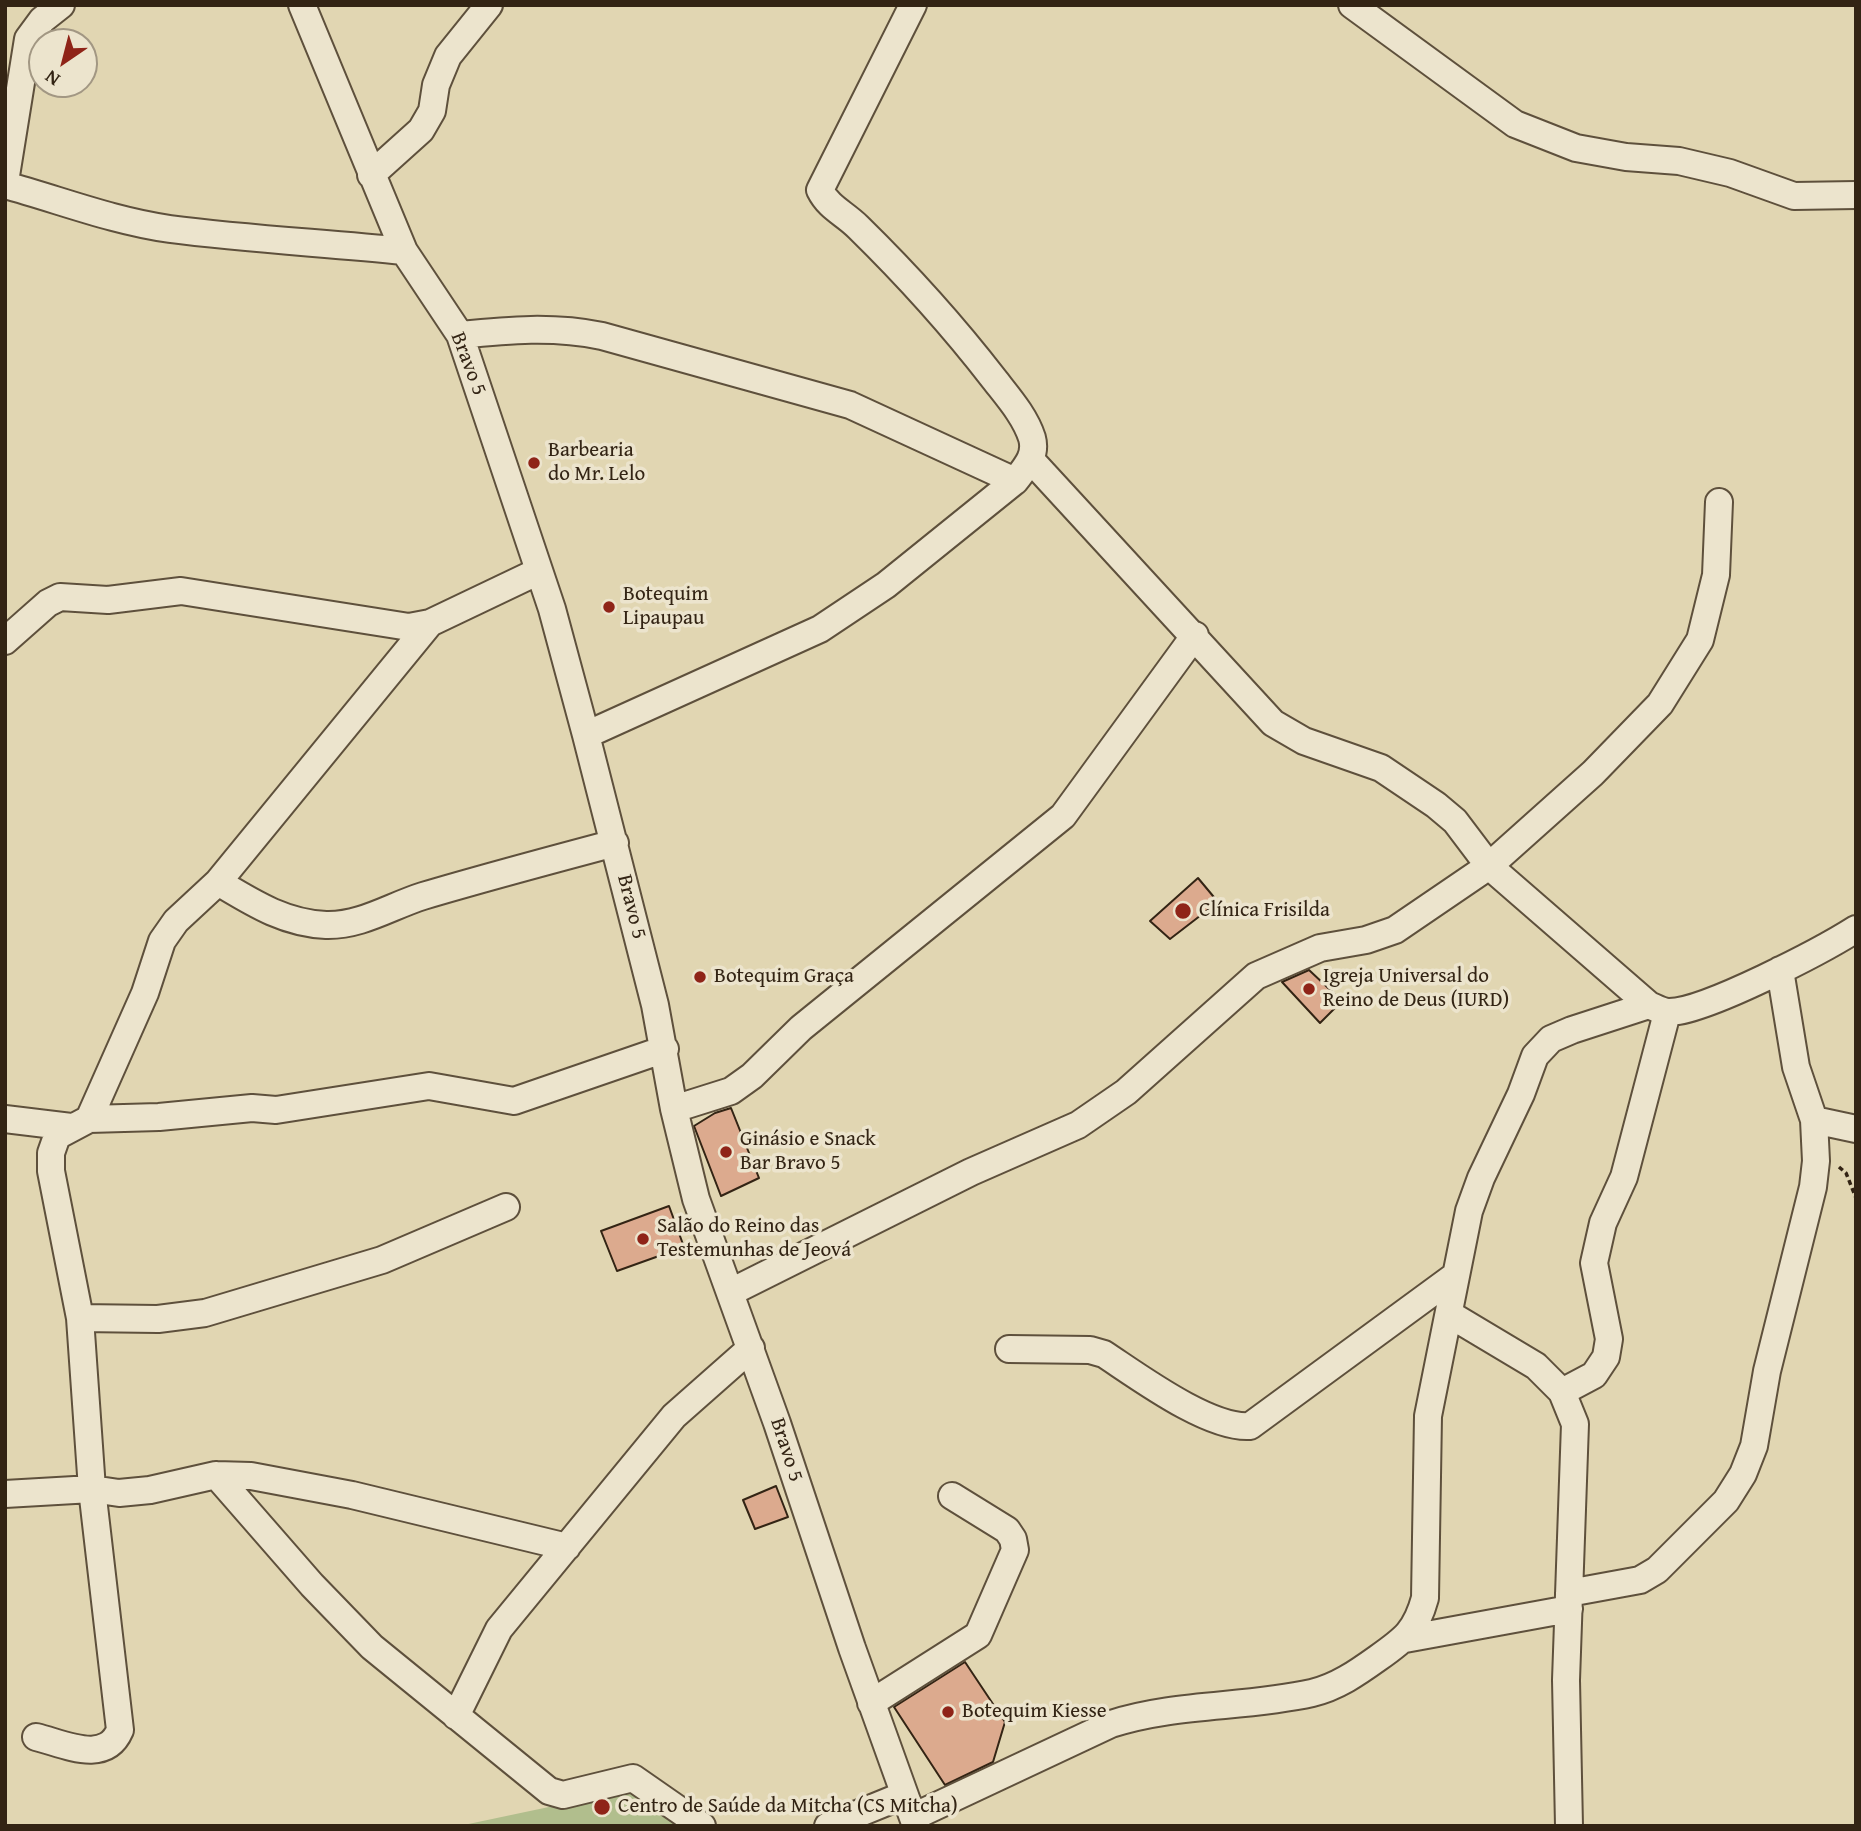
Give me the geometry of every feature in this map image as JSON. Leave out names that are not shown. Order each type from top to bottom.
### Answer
[{"type":"street","points":[[61,5],[41,20],[28,39],[5,184],[54,198],[88,212],[170,229],[404,251]]},
{"type":"street","name":"Bravo 5","points":[[302,5],[404,251],[460,335],[539,572],[586,735],[665,1049],[674,1109],[696,1199],[751,1348],[911,1813]]},
{"type":"street","points":[[371,175],[421,130],[432,111],[436,85],[448,56],[489,5]]},
{"type":"street","points":[[586,735],[820,629],[853,610],[1023,470],[1032,440],[1018,410],[981,362],[898,267],[855,223],[827,204],[820,190],[913,5]]},
{"type":"street","points":[[1352,5],[1515,124],[1576,148],[1626,157],[1679,161],[1730,173],[1794,196],[1856,195]]},
{"type":"street","points":[[460,335],[530,328],[571,330],[602,336],[850,405],[1023,470],[1195,635],[1273,723],[1304,741],[1381,768],[1436,804],[1455,821],[1489,866],[1658,1009]]},
{"type":"street","points":[[731,1292],[971,1172],[1078,1125],[1126,1092],[1256,976],[1320,948],[1366,940],[1395,930],[1489,866],[1593,773],[1660,704],[1700,640],[1717,575],[1719,502]]},
{"type":"street","points":[[5,641],[48,603],[60,597],[108,600],[181,591],[387,626],[409,627],[430,624],[539,572]]},
{"type":"street","points":[[36,1737],[97,1751],[108,1747],[120,1730],[92,1489],[80,1318],[51,1171],[51,1153],[57,1136],[80,1123],[145,993],[162,941],[176,921],[218,882],[430,624]]},
{"type":"street","points":[[674,1109],[731,1091],[752,1076],[801,1028],[1063,816],[1195,635]]},
{"type":"street","points":[[218,882],[263,909],[290,920],[327,925],[357,922],[420,897],[615,843]]},
{"type":"street","points":[[828,1826],[911,1813],[1111,1724],[1141,1714],[1312,1693],[1345,1681],[1405,1639],[1418,1622],[1424,1598],[1429,1416],[1469,1211],[1535,1056],[1551,1039],[1572,1030],[1658,1009],[1689,1009],[1780,970],[1856,929]]},
{"type":"street","points":[[1405,1639],[1569,1601],[1640,1580],[1657,1570],[1726,1501],[1743,1474],[1754,1446],[1767,1371],[1813,1187],[1816,1161],[1814,1120],[1796,1067],[1780,970]]},
{"type":"street","points":[[1562,1392],[1594,1375],[1606,1357],[1609,1339],[1594,1263],[1603,1223],[1624,1177],[1658,1009]]},
{"type":"street","points":[[5,1119],[80,1123],[251,1108],[276,1111],[429,1086],[514,1101],[665,1049]]},
{"type":"street","points":[[1814,1120],[1856,1129]]},
{"type":"street","points":[[80,1318],[158,1319],[205,1312],[382,1260],[506,1207]]},
{"type":"street","points":[[1009,1349],[1090,1350],[1104,1353],[1213,1420],[1234,1427],[1250,1426],[1456,1275]]},
{"type":"street","points":[[1449,1314],[1536,1366],[1562,1392],[1575,1424],[1566,1680],[1569,1826]]},
{"type":"street","points":[[456,1716],[499,1629],[674,1416],[751,1348]]},
{"type":"street","points":[[5,1494],[92,1489],[119,1493],[150,1490],[216,1475],[251,1476],[352,1495],[567,1547]]},
{"type":"street","points":[[216,1475],[312,1585],[372,1647],[549,1791],[563,1795],[633,1778],[702,1826]]},
{"type":"street","points":[[871,1703],[949,1650],[978,1635],[1015,1549],[1007,1530],[952,1496]]},
{"type":"green space","name":"Centro de Saúde da Mitcha (CS Mitcha)","points":[[634,1789],[680,1826],[459,1826]]},
{"type":"building","name":"Clínica Frisilda","points":[[1198,878],[1218,902],[1170,939],[1150,921]]},
{"type":"building","name":"Igreja Universal do Reino de Deus (IURD)","points":[[1309,970],[1342,1001],[1320,1023],[1282,982]]},
{"type":"building","name":"Ginásio e Snack Bar Bravo 5","points":[[731,1108],[759,1178],[721,1196],[694,1126],[715,1113]]},
{"type":"building","name":"Salão do Reino das Testemunhas de Jeová","points":[[669,1206],[684,1247],[617,1271],[601,1231]]},
{"type":"building","points":[[776,1486],[788,1517],[755,1529],[743,1500]]},
{"type":"building","name":"Botequim Kiesse","points":[[965,1662],[1005,1722],[993,1762],[945,1785],[894,1707]]},
{"type":"place","name":"Barbearia do Mr. Lelo","points":[[534,463]]},
{"type":"place","name":"Botequim Lipaupau","points":[[609,607]]},
{"type":"place","name":"Clínica Frisilda","points":[[1183,911]]},
{"type":"place","name":"Botequim Graça","points":[[700,977]]},
{"type":"place","name":"Igreja Universal do Reino de Deus (IURD)","points":[[1309,989]]},
{"type":"place","name":"Ginásio e Snack Bar Bravo 5","points":[[726,1152]]},
{"type":"place","name":"Salão do Reino das Testemunhas de Jeová","points":[[643,1239]]},
{"type":"place","name":"Botequim Kiesse","points":[[948,1712]]},
{"type":"place","name":"Centro de Saúde da Mitcha (CS Mitcha)","points":[[602,1807]]}]
